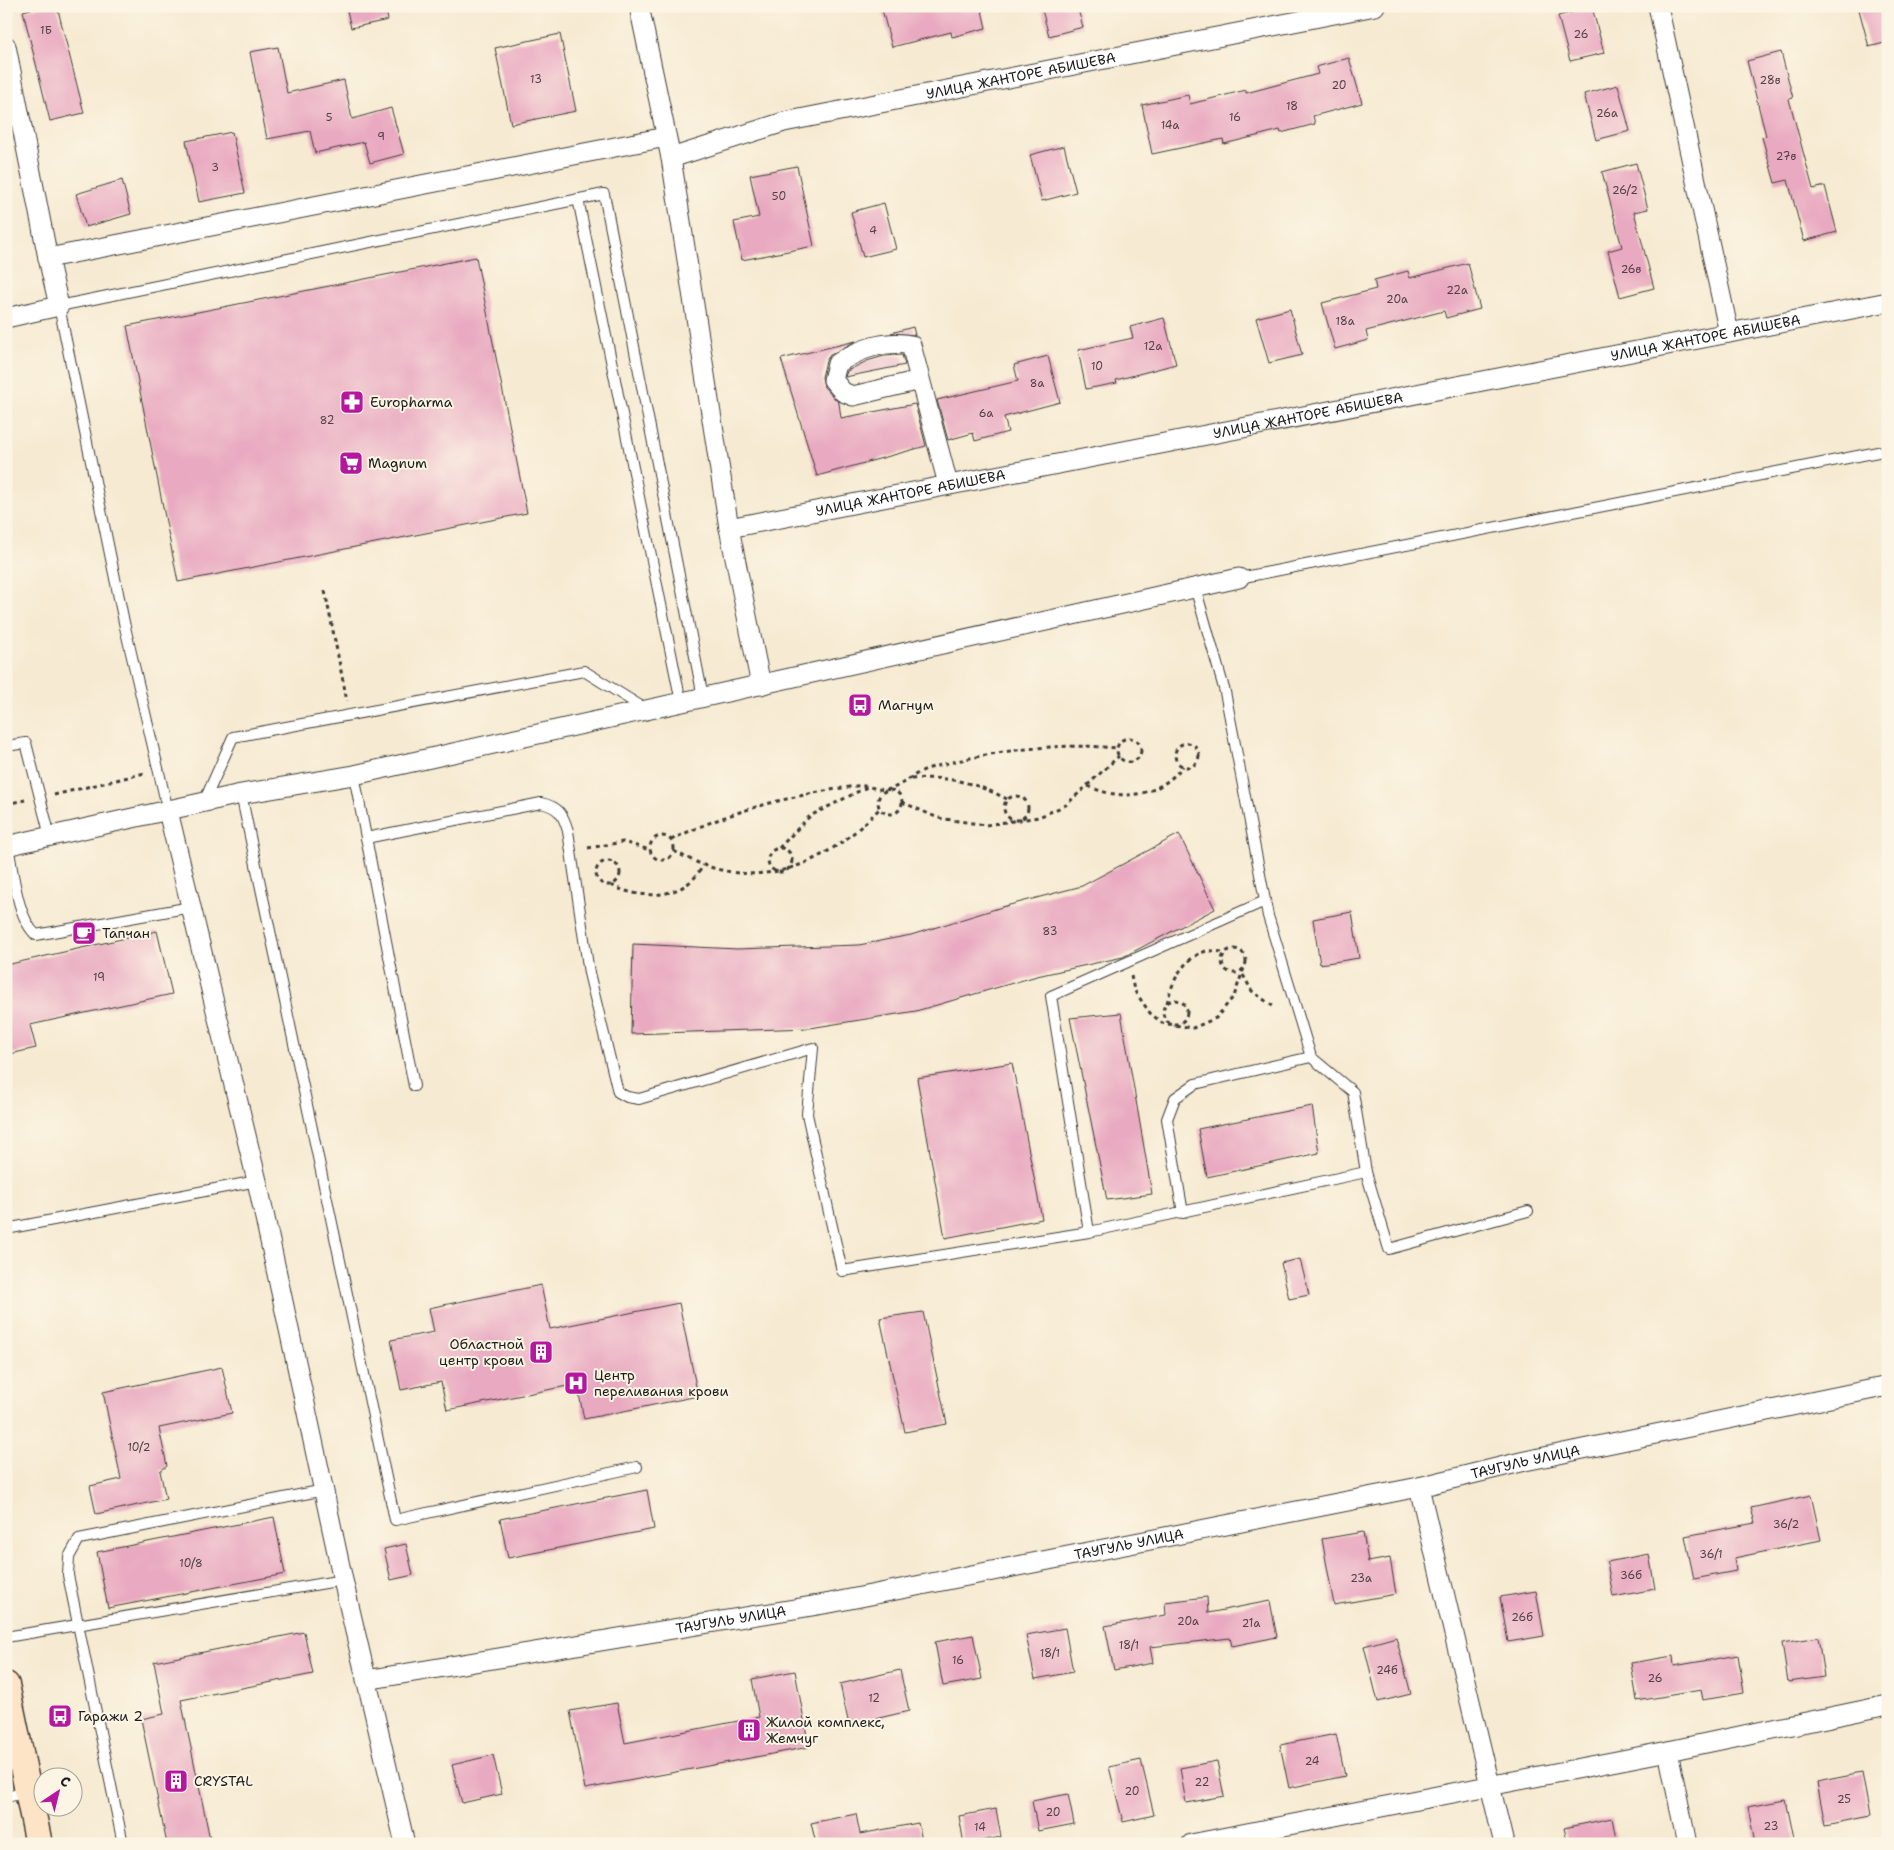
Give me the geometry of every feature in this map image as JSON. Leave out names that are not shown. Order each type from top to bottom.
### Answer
[{"type":"main road","points":[[6,1685],[18,1794],[40,1844]]},
{"type":"street","points":[[639,6],[671,158],[729,528],[761,685]]},
{"type":"street","name":"УЛИЦА ЖАНТОРЕ АБИШЕВА","points":[[671,158],[784,122],[1375,6]]},
{"type":"street","points":[[1658,6],[1729,333]]},
{"type":"street","points":[[6,46],[59,306],[6,318]]},
{"type":"street","points":[[48,258],[666,137]]},
{"type":"street","name":"УЛИЦА ЖАНТОРЕ АБИШЕВА","points":[[729,528],[1888,302]]},
{"type":"street","points":[[920,380],[948,484]]},
{"type":"street","points":[[7,846],[203,804],[241,794],[354,775],[1240,578]]},
{"type":"street","points":[[168,811],[257,1181],[343,1580],[405,1844]]},
{"type":"street","name":"ТАУГУЛЬ УЛИЦА","points":[[366,1680],[830,1603],[1419,1487],[1525,1461],[1888,1386]]},
{"type":"street","points":[[1419,1487],[1504,1844]]},
{"type":"street","points":[[1191,1844],[1668,1751],[1888,1705]]},
{"type":"street","points":[[1668,1751],[1687,1844]]},
{"type":"lane","points":[[168,811],[160,770],[125,627],[59,306],[604,194],[703,697]]},
{"type":"lane","points":[[578,199],[681,702]]},
{"type":"lane","points":[[1240,578],[1888,450]]},
{"type":"lane","points":[[1196,587],[1225,692],[1265,901],[1311,1057],[1353,1092],[1366,1172],[1389,1249],[1528,1211]]},
{"type":"lane","points":[[203,804],[233,736],[584,670],[648,710]]},
{"type":"lane","points":[[6,746],[26,743],[50,836]]},
{"type":"lane","points":[[354,775],[414,1086]]},
{"type":"lane","points":[[241,794],[396,1520],[638,1467]]},
{"type":"lane","points":[[366,838],[541,803],[552,805],[562,812],[568,831],[589,973],[618,1092],[627,1097],[638,1099],[813,1048],[807,1114],[842,1271],[1088,1232],[1366,1172]]},
{"type":"lane","points":[[7,846],[24,917],[29,928],[36,935],[191,908]]},
{"type":"lane","points":[[1088,1232],[1051,996],[1265,901]]},
{"type":"lane","points":[[1183,1213],[1167,1119],[1175,1098],[1195,1084],[1311,1057]]},
{"type":"lane","points":[[6,1229],[257,1181]]},
{"type":"lane","points":[[123,1844],[68,1575],[69,1557],[79,1539],[324,1490]]},
{"type":"lane","points":[[6,1637],[343,1580]]},
{"type":"path","points":[[325,591],[344,681]]},
{"type":"path","points":[[1128,738],[1136,739],[1141,745],[1139,757],[1133,762],[1125,761],[1119,756],[1117,748],[1121,741],[1128,738]]},
{"type":"path","points":[[1186,743],[1194,744],[1199,750],[1197,762],[1191,767],[1183,766],[1177,761],[1177,749],[1186,743]]},
{"type":"path","points":[[671,840],[704,824],[745,809],[859,786],[889,790],[900,794],[902,802],[900,809],[893,814],[886,813],[880,808],[879,796],[889,790],[927,768],[1005,751],[1094,746],[1117,748]]},
{"type":"path","points":[[1007,799],[1004,806],[1005,814],[1015,820],[1039,817],[1066,805],[1119,756]]},
{"type":"path","points":[[1088,786],[1102,793],[1124,797],[1141,794],[1159,786],[1177,773],[1183,766]]},
{"type":"path","points":[[6,804],[160,770]]},
{"type":"path","points":[[902,802],[938,818],[959,822],[1000,825],[1020,819],[1027,811],[1027,803],[1018,796],[1007,799],[981,786],[939,777],[908,779]]},
{"type":"path","points":[[784,872],[772,870],[768,862],[772,851],[779,848],[810,816],[867,787]]},
{"type":"path","points":[[674,851],[669,858],[661,860],[654,857],[650,850],[651,842],[657,836],[665,836],[671,840],[674,851],[703,865],[751,874],[784,872],[833,850],[880,808]]},
{"type":"path","points":[[588,848],[623,842],[650,850]]},
{"type":"path","points":[[779,848],[786,850],[792,856],[792,864],[784,872]]},
{"type":"path","points":[[611,885],[618,881],[619,869],[610,862],[602,862],[597,868],[597,880],[603,885],[611,885],[626,893],[670,893],[688,885],[698,876],[703,865]]},
{"type":"path","points":[[1131,976],[1134,990],[1150,1013],[1162,1023],[1193,1028],[1216,1018],[1234,996],[1246,961],[1243,953],[1237,949],[1225,952],[1207,951],[1182,968],[1172,984],[1164,1010],[1165,1018],[1175,1024]]},
{"type":"path","points":[[1225,952],[1222,964],[1226,970],[1237,973],[1244,968]]},
{"type":"path","points":[[1243,974],[1252,991],[1274,1007]]},
{"type":"path","points":[[1167,1003],[1178,1000],[1187,1008],[1185,1019],[1175,1024]]},
{"type":"building","points":[[42,6],[57,6],[84,113],[50,121],[23,11]]},
{"type":"building","points":[[346,6],[385,6],[388,20],[351,28]]},
{"type":"building","points":[[881,6],[981,6],[986,28],[952,37],[951,32],[892,47]]},
{"type":"building","points":[[1041,6],[1077,6],[1083,27],[1049,36]]},
{"type":"building","points":[[1858,6],[1888,6],[1888,42],[1869,47]]},
{"type":"building","points":[[1592,7],[1604,53],[1570,61],[1558,16]]},
{"type":"building","points":[[560,34],[576,111],[511,124],[495,48]]},
{"type":"building","points":[[278,47],[287,93],[344,80],[352,119],[391,108],[404,154],[370,163],[364,142],[315,153],[310,131],[267,139],[250,52]]},
{"type":"building","points":[[1781,52],[1793,98],[1789,99],[1813,189],[1825,186],[1837,232],[1804,241],[1788,180],[1775,183],[1762,137],[1766,136],[1747,61]]},
{"type":"building","points":[[1349,58],[1362,103],[1313,116],[1315,124],[1281,133],[1280,130],[1224,144],[1223,139],[1152,154],[1142,105],[1188,95],[1190,104],[1246,90],[1246,93],[1318,74],[1316,67]]},
{"type":"building","points":[[1618,85],[1630,131],[1596,140],[1584,94]]},
{"type":"building","points":[[232,132],[245,193],[199,202],[186,141]]},
{"type":"building","points":[[1064,146],[1076,192],[1042,201],[1030,155]]},
{"type":"building","points":[[1636,163],[1648,209],[1634,212],[1654,288],[1620,297],[1608,251],[1622,247],[1602,172]]},
{"type":"building","points":[[797,166],[814,246],[742,260],[734,222],[759,217],[750,175]]},
{"type":"building","points":[[122,180],[131,214],[86,227],[76,194]]},
{"type":"building","points":[[884,203],[896,249],[863,257],[851,212]]},
{"type":"building","name":"Magnum","points":[[476,257],[527,513],[178,582],[127,326]]},
{"type":"building","points":[[1468,263],[1480,309],[1446,318],[1444,311],[1366,331],[1368,340],[1335,349],[1322,303],[1376,289],[1374,280],[1408,271],[1410,278]]},
{"type":"building","points":[[1290,309],[1302,355],[1269,363],[1256,318]]},
{"type":"building","points":[[1164,318],[1176,364],[1116,380],[1117,383],[1086,389],[1078,350],[1133,338],[1130,327]]},
{"type":"building","points":[[913,327],[915,335],[891,333]]},
{"type":"building","points":[[856,341],[830,355],[826,361],[822,377],[824,387],[839,403],[841,418],[915,404],[926,446],[817,476],[781,359]]},
{"type":"building","points":[[902,355],[905,365],[845,377],[847,371],[867,361],[884,356]]},
{"type":"building","points":[[1048,356],[1060,402],[1004,417],[1008,432],[975,441],[973,433],[948,440],[937,400],[1018,381],[1014,365]]},
{"type":"building","points":[[1179,834],[1215,909],[1123,957],[1037,976],[916,1011],[810,1028],[631,1034],[633,944],[737,949],[859,945],[911,935],[1002,907],[1082,886]]},
{"type":"building","points":[[1352,912],[1359,958],[1320,964],[1313,919]]},
{"type":"building","points":[[157,931],[172,994],[30,1025],[36,1048],[6,1055],[6,965]]},
{"type":"building","points":[[1121,1013],[1152,1194],[1107,1200],[1070,1018]]},
{"type":"building","points":[[1012,1063],[1042,1219],[945,1238],[917,1078]]},
{"type":"building","points":[[1312,1106],[1319,1153],[1207,1177],[1198,1129]]},
{"type":"building","points":[[1300,1259],[1309,1295],[1289,1299],[1281,1263]]},
{"type":"building","name":"Областной центр крови","points":[[541,1285],[550,1329],[679,1303],[698,1396],[584,1419],[577,1384],[447,1410],[441,1382],[401,1390],[391,1340],[434,1332],[429,1308]]},
{"type":"building","points":[[923,1312],[947,1424],[905,1432],[880,1318]]},
{"type":"building","points":[[222,1367],[232,1413],[159,1428],[167,1466],[160,1471],[166,1499],[96,1514],[90,1486],[121,1479],[103,1392]]},
{"type":"building","points":[[647,1490],[654,1529],[508,1558],[500,1519]]},
{"type":"building","points":[[1811,1495],[1821,1540],[1734,1558],[1736,1571],[1694,1579],[1685,1536],[1755,1523],[1751,1508]]},
{"type":"building","points":[[274,1517],[285,1574],[108,1608],[97,1552]]},
{"type":"building","points":[[1363,1532],[1368,1562],[1390,1558],[1396,1594],[1334,1605],[1322,1539]]},
{"type":"building","points":[[406,1544],[413,1575],[391,1580],[384,1549]]},
{"type":"building","points":[[1649,1554],[1655,1589],[1613,1597],[1607,1562]]},
{"type":"building","points":[[1536,1591],[1544,1636],[1508,1642],[1500,1597]]},
{"type":"building","points":[[1207,1597],[1208,1613],[1270,1601],[1277,1637],[1232,1646],[1230,1638],[1150,1647],[1153,1663],[1114,1670],[1105,1626],[1166,1615],[1165,1602]]},
{"type":"building","points":[[1065,1628],[1073,1672],[1035,1679],[1026,1635]]},
{"type":"building","name":"CRYSTAL","points":[[304,1632],[313,1674],[181,1700],[211,1844],[167,1844],[141,1719],[164,1714],[154,1662]]},
{"type":"building","points":[[973,1635],[982,1679],[943,1686],[935,1642]]},
{"type":"building","points":[[1396,1637],[1411,1694],[1378,1702],[1364,1646]]},
{"type":"building","points":[[1818,1637],[1824,1677],[1788,1682],[1782,1643]]},
{"type":"building","points":[[1738,1655],[1744,1693],[1703,1700],[1701,1690],[1637,1701],[1631,1663],[1673,1656],[1674,1666]]},
{"type":"building","points":[[900,1670],[909,1711],[849,1725],[840,1684]]},
{"type":"building","name":"Жилой комплекс, Жемчуг","points":[[795,1671],[809,1747],[585,1789],[570,1711],[617,1703],[625,1743],[759,1717],[752,1679]]},
{"type":"building","points":[[1336,1734],[1345,1776],[1289,1788],[1280,1745]]},
{"type":"building","points":[[493,1755],[502,1794],[462,1803],[452,1765]]},
{"type":"building","points":[[1141,1760],[1154,1815],[1123,1822],[1109,1767]]},
{"type":"building","points":[[1217,1761],[1224,1796],[1186,1803],[1180,1768]]},
{"type":"building","points":[[1862,1773],[1870,1816],[1825,1825],[1817,1782]]},
{"type":"building","points":[[1068,1794],[1074,1824],[1038,1831],[1032,1801]]},
{"type":"building","points":[[1786,1800],[1795,1844],[1755,1844],[1748,1807]]},
{"type":"building","points":[[996,1809],[1001,1837],[964,1844],[959,1816]]},
{"type":"building","points":[[856,1814],[860,1834],[918,1823],[923,1844],[816,1844],[811,1823]]},
{"type":"building","points":[[1612,1818],[1617,1844],[1568,1844],[1564,1828]]},
{"type":"place","name":"Europharma","points":[[352,402]]},
{"type":"place","name":"Magnum","points":[[351,463]]},
{"type":"place","name":"Магнум","points":[[860,705]]},
{"type":"place","name":"Тапчан","points":[[84,933]]},
{"type":"place","name":"Областной центр крови","points":[[541,1352]]},
{"type":"place","name":"Центр переливания крови","points":[[576,1383]]},
{"type":"place","name":"Гаражи 2","points":[[60,1716]]},
{"type":"place","name":"Жилой комплекс, Жемчуг","points":[[749,1730]]},
{"type":"place","name":"CRYSTAL","points":[[176,1781]]}]
